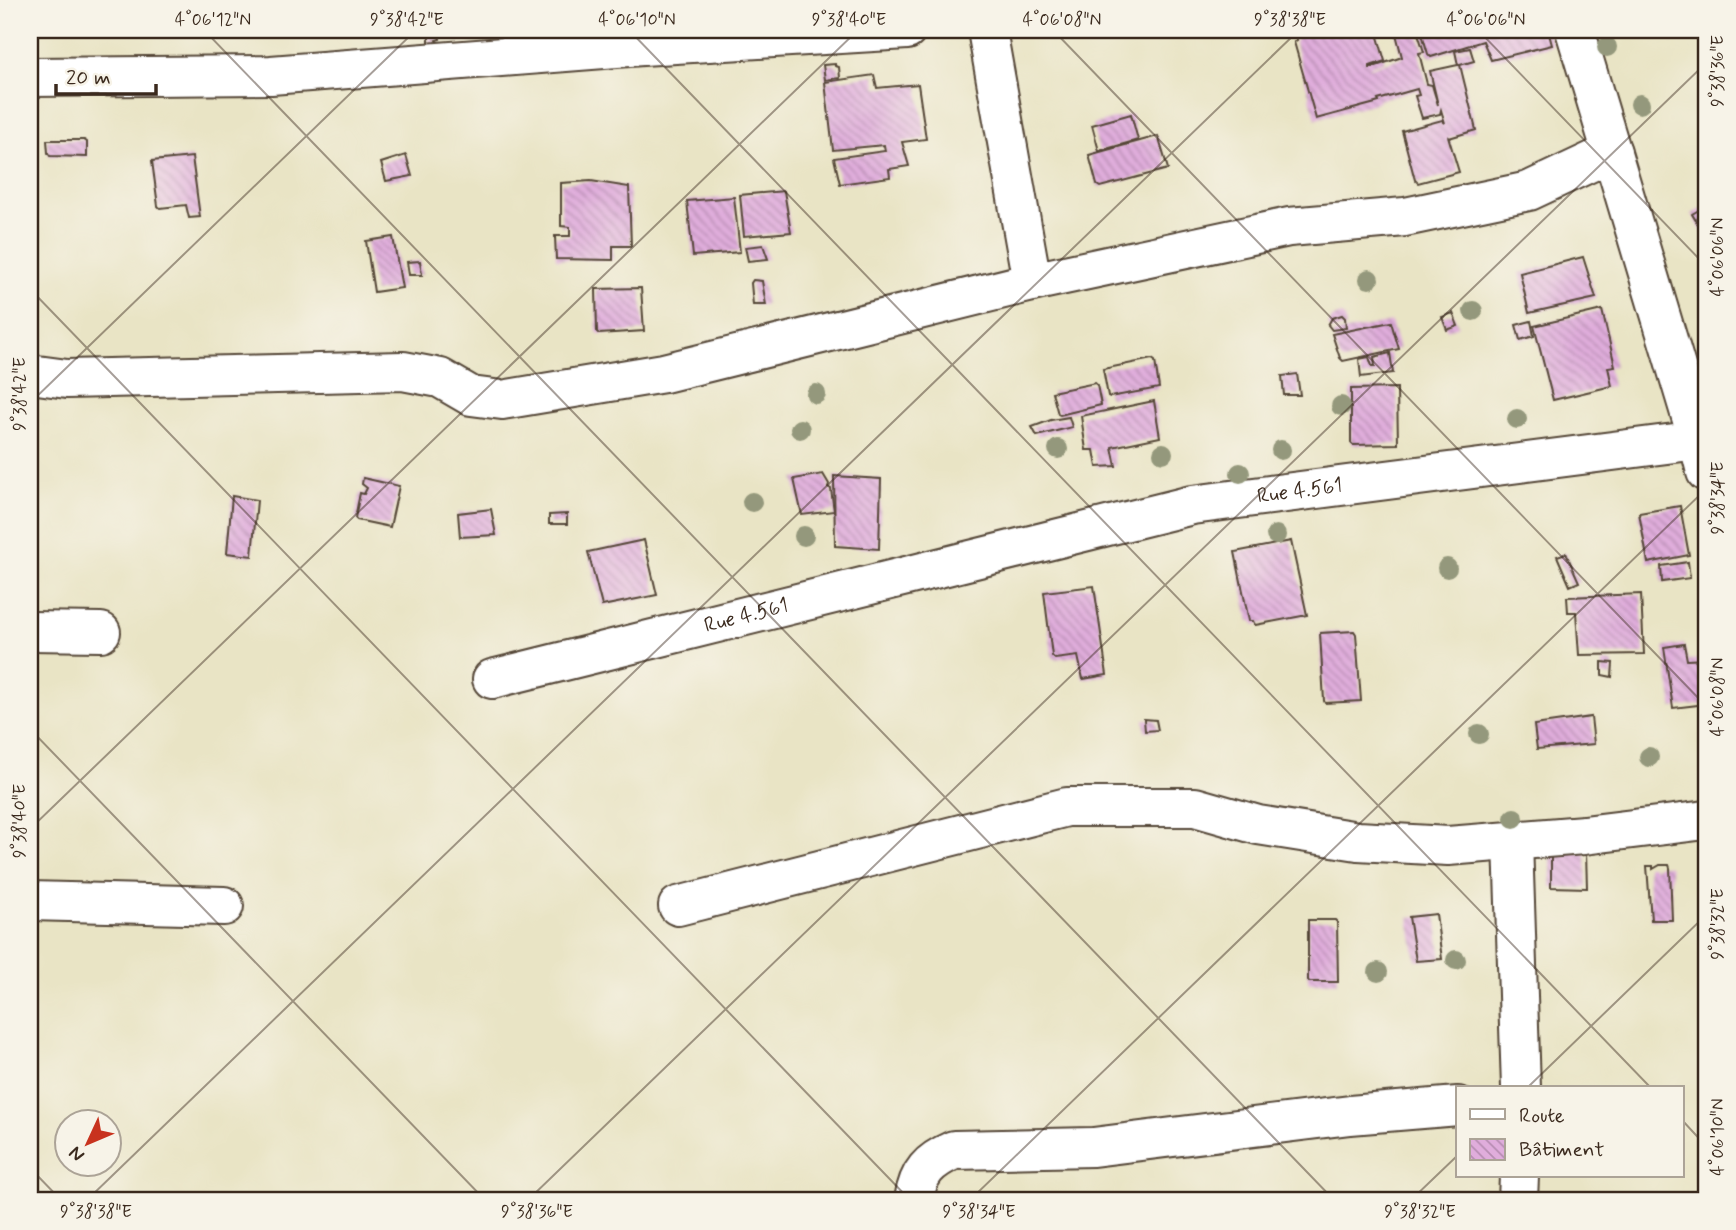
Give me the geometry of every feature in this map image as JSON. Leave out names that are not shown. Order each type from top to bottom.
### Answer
[{"type":"street","points":[[30,77],[271,75],[642,46],[908,30]]},
{"type":"street","points":[[987,30],[1032,282]]},
{"type":"street","name":"Rue 4.561","points":[[492,679],[1192,505],[1702,456],[1575,30]]},
{"type":"street","points":[[30,374],[67,379],[403,371],[440,378],[471,396],[502,400],[664,373],[1032,282],[1289,227],[1405,217],[1529,191],[1612,152]]},
{"type":"street","points":[[30,631],[101,632]]},
{"type":"street","points":[[678,906],[1067,807],[1195,807],[1258,825],[1358,841],[1448,846],[1706,820]]},
{"type":"street","points":[[1513,841],[1521,1086]]},
{"type":"street","points":[[30,901],[224,906]]},
{"type":"street","points":[[915,1200],[916,1182],[934,1159],[954,1150],[1093,1147],[1350,1115],[1456,1106]]},
{"type":"street","points":[[1518,1200],[1519,1178]]},
{"type":"building","points":[[429,30],[439,33],[440,39],[436,40],[439,44],[429,46]]},
{"type":"building","points":[[1376,30],[1385,61],[1370,68],[1402,57],[1395,30],[1417,30],[1424,52],[1419,53],[1427,84],[1432,85],[1438,105],[1430,71],[1458,65],[1455,51],[1470,48],[1474,61],[1460,65],[1476,130],[1449,138],[1448,136],[1459,172],[1418,183],[1415,180],[1402,131],[1442,120],[1445,123],[1441,110],[1440,114],[1422,118],[1415,96],[1419,95],[1417,89],[1316,119],[1294,42],[1297,40],[1295,32]]},
{"type":"building","points":[[1421,30],[1548,30],[1552,45],[1491,60],[1483,41],[1431,57]]},
{"type":"building","points":[[835,64],[839,67],[840,78],[825,80],[823,65]]},
{"type":"building","points":[[874,75],[877,88],[918,84],[926,139],[902,142],[909,166],[889,169],[890,177],[840,184],[834,158],[885,151],[884,145],[833,150],[825,82]]},
{"type":"building","points":[[1131,114],[1138,140],[1099,151],[1092,125]]},
{"type":"building","points":[[1158,136],[1168,169],[1100,187],[1097,185],[1089,155]]},
{"type":"building","points":[[47,140],[84,140],[87,142],[87,157],[50,156]]},
{"type":"building","points":[[406,155],[412,176],[386,181],[381,163]]},
{"type":"building","points":[[192,157],[200,217],[189,218],[186,205],[158,206],[152,161]]},
{"type":"building","points":[[591,181],[629,187],[631,246],[613,246],[613,260],[556,259],[555,236],[570,236],[570,227],[561,226],[561,183]]},
{"type":"building","points":[[784,191],[791,232],[744,236],[740,195]]},
{"type":"building","points":[[734,197],[740,252],[693,256],[687,201]]},
{"type":"building","points":[[1706,206],[1706,238],[1692,214]]},
{"type":"building","points":[[393,237],[402,288],[374,292],[366,241]]},
{"type":"building","points":[[763,245],[768,259],[748,261],[745,247]]},
{"type":"building","points":[[1583,257],[1596,298],[1529,313],[1520,273]]},
{"type":"building","points":[[420,261],[422,275],[409,275],[407,262]]},
{"type":"building","points":[[753,280],[762,281],[766,305],[753,305]]},
{"type":"building","points":[[641,288],[644,331],[599,334],[596,289]]},
{"type":"building","points":[[1602,310],[1615,366],[1608,367],[1612,386],[1553,400],[1534,326]]},
{"type":"building","points":[[1453,313],[1458,326],[1447,330],[1442,317]]},
{"type":"building","points":[[1342,315],[1346,328],[1332,330],[1328,325],[1332,318]]},
{"type":"building","points":[[1531,321],[1534,336],[1520,340],[1516,325]]},
{"type":"building","points":[[1391,322],[1399,349],[1343,361],[1340,358],[1332,334]]},
{"type":"building","points":[[1390,353],[1393,373],[1361,377],[1359,359],[1369,357],[1372,366],[1375,366],[1374,357]]},
{"type":"building","points":[[1152,359],[1155,361],[1159,388],[1108,396],[1103,369]]},
{"type":"building","points":[[1297,374],[1300,395],[1284,395],[1282,376]]},
{"type":"building","points":[[1095,383],[1101,405],[1058,414],[1052,392]]},
{"type":"building","points":[[1397,388],[1398,444],[1353,445],[1351,389]]},
{"type":"building","points":[[1154,401],[1160,437],[1112,447],[1116,466],[1097,467],[1094,450],[1086,450],[1081,416]]},
{"type":"building","points":[[1069,417],[1072,427],[1037,436],[1032,427],[1051,420]]},
{"type":"building","points":[[823,474],[831,489],[834,511],[802,515],[794,479]]},
{"type":"building","points":[[834,476],[881,479],[879,549],[835,546]]},
{"type":"building","points":[[363,478],[399,486],[390,527],[355,518],[360,493],[364,494],[367,488],[362,484]]},
{"type":"building","points":[[232,496],[257,500],[252,556],[227,553]]},
{"type":"building","points":[[1680,506],[1689,555],[1648,563],[1639,513]]},
{"type":"building","points":[[491,509],[496,535],[460,537],[458,513]]},
{"type":"building","points":[[567,514],[567,524],[549,524],[549,515]]},
{"type":"building","points":[[644,540],[657,595],[602,606],[588,552]]},
{"type":"building","points":[[1291,541],[1307,615],[1255,625],[1253,621],[1249,621],[1235,552]]},
{"type":"building","points":[[1566,553],[1579,582],[1570,586],[1557,556]]},
{"type":"building","points":[[1688,562],[1690,578],[1662,582],[1661,566]]},
{"type":"building","points":[[1094,586],[1107,675],[1083,679],[1078,656],[1055,659],[1052,656],[1044,592]]},
{"type":"building","points":[[1641,594],[1644,654],[1579,655],[1576,612],[1568,612],[1567,597]]},
{"type":"building","points":[[1354,631],[1361,701],[1325,703],[1320,633]]},
{"type":"building","points":[[1684,644],[1687,660],[1706,659],[1706,704],[1673,708],[1664,647]]},
{"type":"building","points":[[1602,662],[1613,663],[1612,677],[1602,675]]},
{"type":"building","points":[[1591,717],[1594,744],[1537,749],[1534,725]]},
{"type":"building","points":[[1144,719],[1156,720],[1158,730],[1145,731]]},
{"type":"building","points":[[1551,851],[1586,852],[1587,888],[1551,887]]},
{"type":"building","points":[[1660,865],[1669,865],[1670,868],[1672,920],[1651,920],[1647,866],[1653,866],[1653,869]]},
{"type":"building","points":[[1436,914],[1442,959],[1416,961],[1409,917]]},
{"type":"building","points":[[1308,920],[1337,922],[1338,982],[1308,980]]}]
